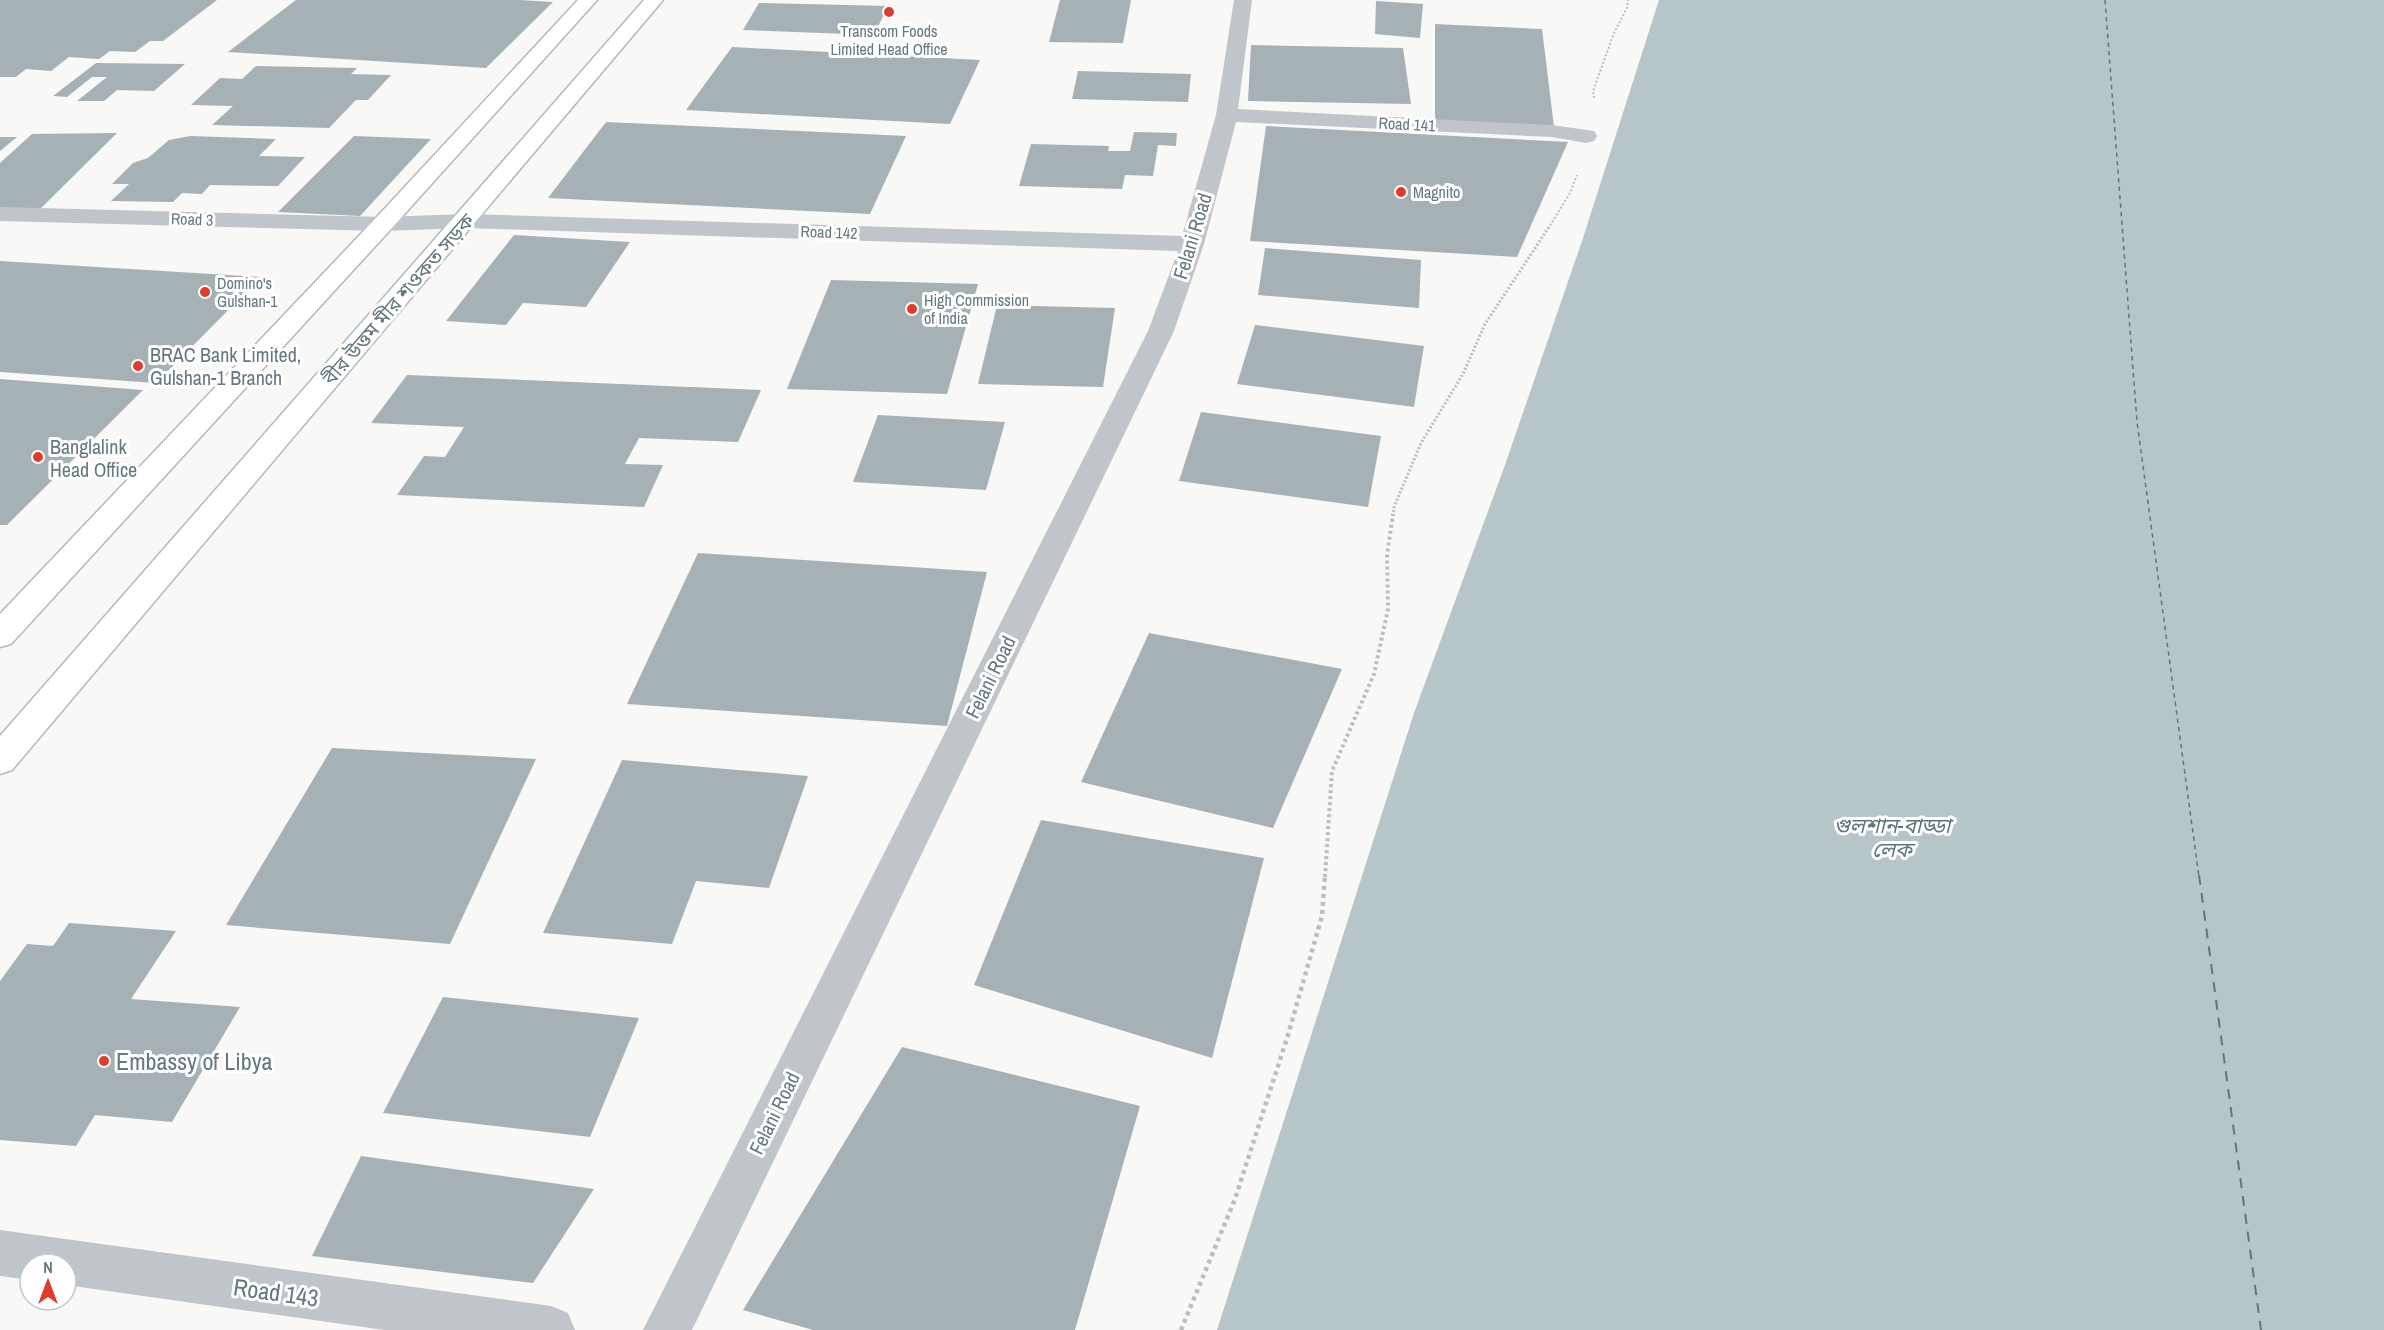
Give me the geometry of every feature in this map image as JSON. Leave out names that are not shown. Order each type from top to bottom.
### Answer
[{"type":"main road","points":[[0,635],[588,0]]},
{"type":"main road","name":"বীর উত্তম মীর শওকত সড়ক","points":[[0,760],[654,0]]},
{"type":"street","name":"Felani Road","points":[[667,1330],[1161,331],[1192,244],[1227,114],[1243,0]]},
{"type":"street","name":"Road 141","points":[[1227,114],[1552,131],[1586,136]]},
{"type":"street","name":"Road 3","points":[[0,214],[383,224],[466,221]]},
{"type":"street","name":"Road 142","points":[[466,221],[1192,244]]},
{"type":"street","name":"Road 143","points":[[0,1253],[551,1330]]},
{"type":"path","points":[[1181,1330],[1235,1199],[1288,1035],[1322,916],[1332,771],[1374,674],[1388,609],[1387,555],[1394,507],[1421,443],[1463,374],[1485,324],[1534,253],[1570,193],[1587,144],[1585,122],[1595,106],[1593,91],[1614,33],[1627,8],[1628,0]]},
{"type":"water","name":"গুলশান-বাড্ডা লেক","points":[[1659,0],[2384,0],[2384,1330],[1217,1330],[1414,713],[1505,465],[1583,238]]},
{"type":"building","points":[[0,0],[217,0],[163,41],[150,41],[135,52],[110,51],[99,59],[69,57],[51,71],[26,69],[16,77],[0,77]]},
{"type":"building","points":[[296,0],[553,2],[486,68],[228,52]]},
{"type":"building","points":[[1060,0],[1131,0],[1123,43],[1049,42]]},
{"type":"building","points":[[1376,1],[1423,4],[1420,38],[1375,34]]},
{"type":"building","points":[[759,3],[888,6],[874,35],[743,30]]},
{"type":"building","points":[[1435,24],[1542,29],[1554,127],[1435,120]]},
{"type":"building","points":[[1251,45],[1403,48],[1411,104],[1248,101]]},
{"type":"building","points":[[732,47],[980,60],[950,124],[686,110]]},
{"type":"building","points":[[96,63],[185,64],[154,91],[117,90],[104,101],[77,101],[107,77],[92,77],[67,97],[53,96]]},
{"type":"building","points":[[256,66],[357,68],[351,74],[391,75],[368,100],[356,100],[329,128],[212,125],[233,106],[191,105],[220,78],[242,79]]},
{"type":"building","points":[[1078,71],[1191,74],[1188,102],[1072,99]]},
{"type":"building","points":[[606,122],[906,136],[870,214],[548,198]]},
{"type":"building","name":"Magnito","points":[[1266,126],[1568,142],[1517,257],[1250,241]]},
{"type":"building","points":[[1134,132],[1177,133],[1176,146],[1158,145],[1153,176],[1125,175],[1122,189],[1019,186],[1031,144],[1109,146],[1108,151],[1130,151]]},
{"type":"building","points":[[117,133],[36,213],[0,213],[0,163],[32,134]]},
{"type":"building","points":[[190,136],[276,139],[259,156],[305,157],[278,186],[210,185],[202,194],[182,193],[173,202],[111,201],[129,184],[112,184],[133,163],[148,158],[169,140]]},
{"type":"building","points":[[354,136],[431,139],[360,216],[278,212]]},
{"type":"building","points":[[0,137],[17,137],[0,151]]},
{"type":"building","points":[[514,235],[630,242],[586,307],[523,303],[506,325],[446,321]]},
{"type":"building","points":[[1265,248],[1421,260],[1419,308],[1258,295]]},
{"type":"building","points":[[0,261],[261,277],[156,383],[0,372]]},
{"type":"building","points":[[831,280],[978,284],[947,394],[787,389]]},
{"type":"building","points":[[997,305],[1115,308],[1103,387],[978,384]]},
{"type":"building","points":[[1255,325],[1424,346],[1414,407],[1237,384]]},
{"type":"building","points":[[407,375],[761,390],[738,442],[639,438],[625,464],[663,465],[644,507],[397,495],[424,456],[445,457],[464,427],[371,423]]},
{"type":"building","name":"Banglalink Head Office","points":[[0,379],[143,390],[7,525],[0,525]]},
{"type":"building","points":[[1201,412],[1381,436],[1368,507],[1179,481]]},
{"type":"building","points":[[878,415],[1005,422],[986,490],[853,482]]},
{"type":"building","points":[[698,553],[987,572],[947,726],[627,704]]},
{"type":"building","points":[[1149,633],[1342,669],[1273,828],[1081,782]]},
{"type":"building","points":[[332,748],[536,759],[450,944],[226,925]]},
{"type":"building","points":[[622,760],[808,776],[769,888],[696,881],[672,944],[543,933]]},
{"type":"building","points":[[1041,820],[1264,858],[1212,1058],[974,985]]},
{"type":"building","name":"Embassy of Libya","points":[[69,923],[176,931],[131,999],[240,1007],[172,1122],[95,1115],[76,1146],[0,1140],[0,981],[27,944],[53,946]]},
{"type":"building","points":[[443,997],[639,1018],[590,1137],[383,1113]]},
{"type":"building","points":[[902,1047],[1140,1106],[1075,1330],[813,1330],[743,1310]]},
{"type":"building","points":[[361,1156],[594,1189],[533,1283],[312,1256]]},
{"type":"ferry route","points":[[2105,0],[2137,422],[2199,877]]},
{"type":"ferry route","points":[[2199,875],[2261,1330]]},
{"type":"place","name":"Transcom Foods Limited Head Office","points":[[889,12]]},
{"type":"place","name":"Magnito","points":[[1401,192]]},
{"type":"place","name":"Domino's Gulshan-1","points":[[205,292]]},
{"type":"place","name":"High Commission of India","points":[[912,309]]},
{"type":"place","name":"BRAC Bank Limited, Gulshan-1 Branch","points":[[138,366]]},
{"type":"place","name":"Banglalink Head Office","points":[[38,457]]},
{"type":"place","name":"Embassy of Libya","points":[[104,1061]]}]
